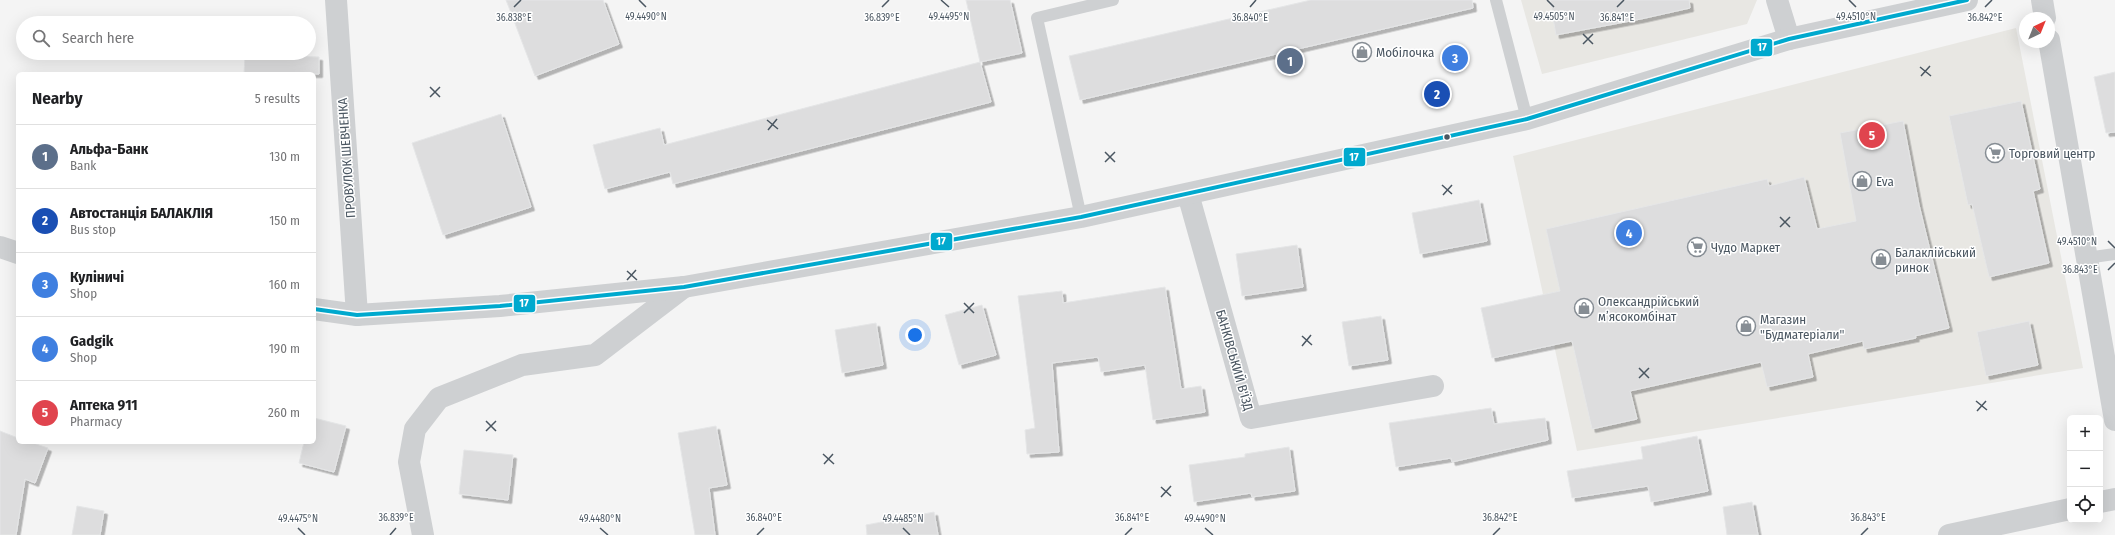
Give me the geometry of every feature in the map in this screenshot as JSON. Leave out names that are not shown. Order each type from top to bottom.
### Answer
[{"type":"street","name":"ПРОВУЛОК ШЕВЧЕНКА","points":[[336,0],[357,316]]},
{"type":"street","points":[[1777,0],[1789,39]]},
{"type":"street","points":[[316,309],[357,316],[500,306],[684,287],[1081,217],[1527,119],[1789,39],[1967,0]]},
{"type":"street","points":[[2042,0],[2044,12]]},
{"type":"street","points":[[2050,48],[2115,420]]},
{"type":"street","name":"БАНКІВСЬКИЙ В'ЇЗД","points":[[1188,194],[1251,418],[1433,386]]},
{"type":"street","points":[[0,247],[16,252]]},
{"type":"street","points":[[423,535],[409,462],[415,429],[439,398],[522,365],[595,355],[684,287]]},
{"type":"street","points":[[2103,501],[2115,499]]},
{"type":"street","points":[[1950,535],[2067,510]]},
{"type":"lane","points":[[1081,217],[1037,18],[1113,0]]},
{"type":"lane","points":[[1496,0],[1527,119]]},
{"type":"lane","points":[[2086,258],[2115,254]]},
{"type":"shaded area","points":[[1521,0],[1757,0],[1747,24],[1542,74]]},
{"type":"shaded area","points":[[2016,28],[2083,368],[1577,451],[1513,156]]},
{"type":"building","points":[[506,0],[603,0],[619,44],[535,76]]},
{"type":"building","points":[[966,0],[1010,0],[1022,53],[980,62]]},
{"type":"building","points":[[1311,0],[1472,0],[1473,8],[1080,100],[1069,56]]},
{"type":"building","points":[[1550,0],[1689,0],[1690,8],[1556,35]]},
{"type":"building","points":[[316,57],[319,57],[319,74],[316,74],[316,72],[244,72],[245,60],[316,60]]},
{"type":"building","points":[[980,62],[991,102],[673,184],[670,172],[605,189],[593,145],[660,128],[664,145]]},
{"type":"building","points":[[2115,72],[2115,132],[2106,133],[2094,77]]},
{"type":"building","points":[[2021,101],[2040,189],[2033,191],[2049,263],[1989,277],[1972,204],[1968,205],[1949,116]]},
{"type":"building","points":[[501,114],[531,207],[443,235],[412,143]]},
{"type":"building","points":[[1903,121],[1919,205],[1949,328],[1915,336],[1916,338],[1864,349],[1863,341],[1808,354],[1813,377],[1767,387],[1761,362],[1630,391],[1637,419],[1592,429],[1572,341],[1492,358],[1481,308],[1560,291],[1546,229],[1767,179],[1769,186],[1804,177],[1817,229],[1856,221],[1840,133]]},
{"type":"building","points":[[1479,200],[1487,241],[1420,254],[1412,213]]},
{"type":"building","points":[[1297,245],[1303,287],[1242,296],[1236,254]]},
{"type":"building","points":[[1165,287],[1181,389],[1201,386],[1205,412],[1153,420],[1145,365],[1101,372],[1098,357],[1052,363],[1059,452],[1027,454],[1025,430],[1035,428],[1018,296],[1062,291],[1063,303]]},
{"type":"building","points":[[982,305],[996,355],[959,365],[945,315]]},
{"type":"building","points":[[1381,316],[1388,360],[1349,366],[1342,322]]},
{"type":"building","points":[[2029,321],[2038,365],[1986,376],[1977,332]]},
{"type":"building","points":[[876,323],[883,365],[842,373],[835,330]]},
{"type":"building","points":[[1491,408],[1494,424],[1545,418],[1548,440],[1452,462],[1451,458],[1396,467],[1389,423]]},
{"type":"building","points":[[316,418],[346,426],[334,472],[299,463],[304,444],[316,444]]},
{"type":"building","points":[[716,426],[727,485],[709,488],[715,535],[695,535],[678,433]]},
{"type":"building","points":[[0,431],[16,437],[16,444],[36,444],[48,448],[35,483],[25,479],[16,535],[0,535]]},
{"type":"building","points":[[1697,436],[1708,491],[1651,502],[1648,486],[1572,498],[1567,471],[1643,459],[1641,447]]},
{"type":"building","points":[[1289,447],[1295,491],[1252,497],[1251,493],[1194,502],[1189,465],[1245,457],[1245,454]]},
{"type":"building","points":[[464,450],[513,455],[508,500],[459,494]]},
{"type":"building","points":[[1752,502],[1758,535],[1727,535],[1723,507]]},
{"type":"building","points":[[77,506],[104,511],[100,535],[72,535]]},
{"type":"building","points":[[934,512],[938,535],[867,535],[866,525]]},
{"type":"transit line","name":"17","points":[[316,309],[357,315],[500,306],[684,287],[1081,217],[1527,119],[1789,39],[1967,0]]},
{"type":"place","name":"Мобілочка","points":[[1362,52]]},
{"type":"place","name":"Куліничі","points":[[1455,58]]},
{"type":"place","name":"Альфа-Банк","points":[[1290,61]]},
{"type":"place","name":"Автостанція БАЛАКЛІЯ","points":[[1437,94]]},
{"type":"place","name":"Аптека 911","points":[[1872,135]]},
{"type":"place","name":"Торговий центр","points":[[1995,153]]},
{"type":"place","name":"Eva","points":[[1862,181]]},
{"type":"place","name":"Gadgik","points":[[1629,233]]},
{"type":"place","name":"Чудо Маркет","points":[[1697,247]]},
{"type":"place","name":"Балаклійський ринок","points":[[1881,259]]},
{"type":"place","name":"Олександрійський мʼясокомбінат","points":[[1584,308]]},
{"type":"place","name":"Магазин \"Будматеріали\"","points":[[1746,326]]}]
